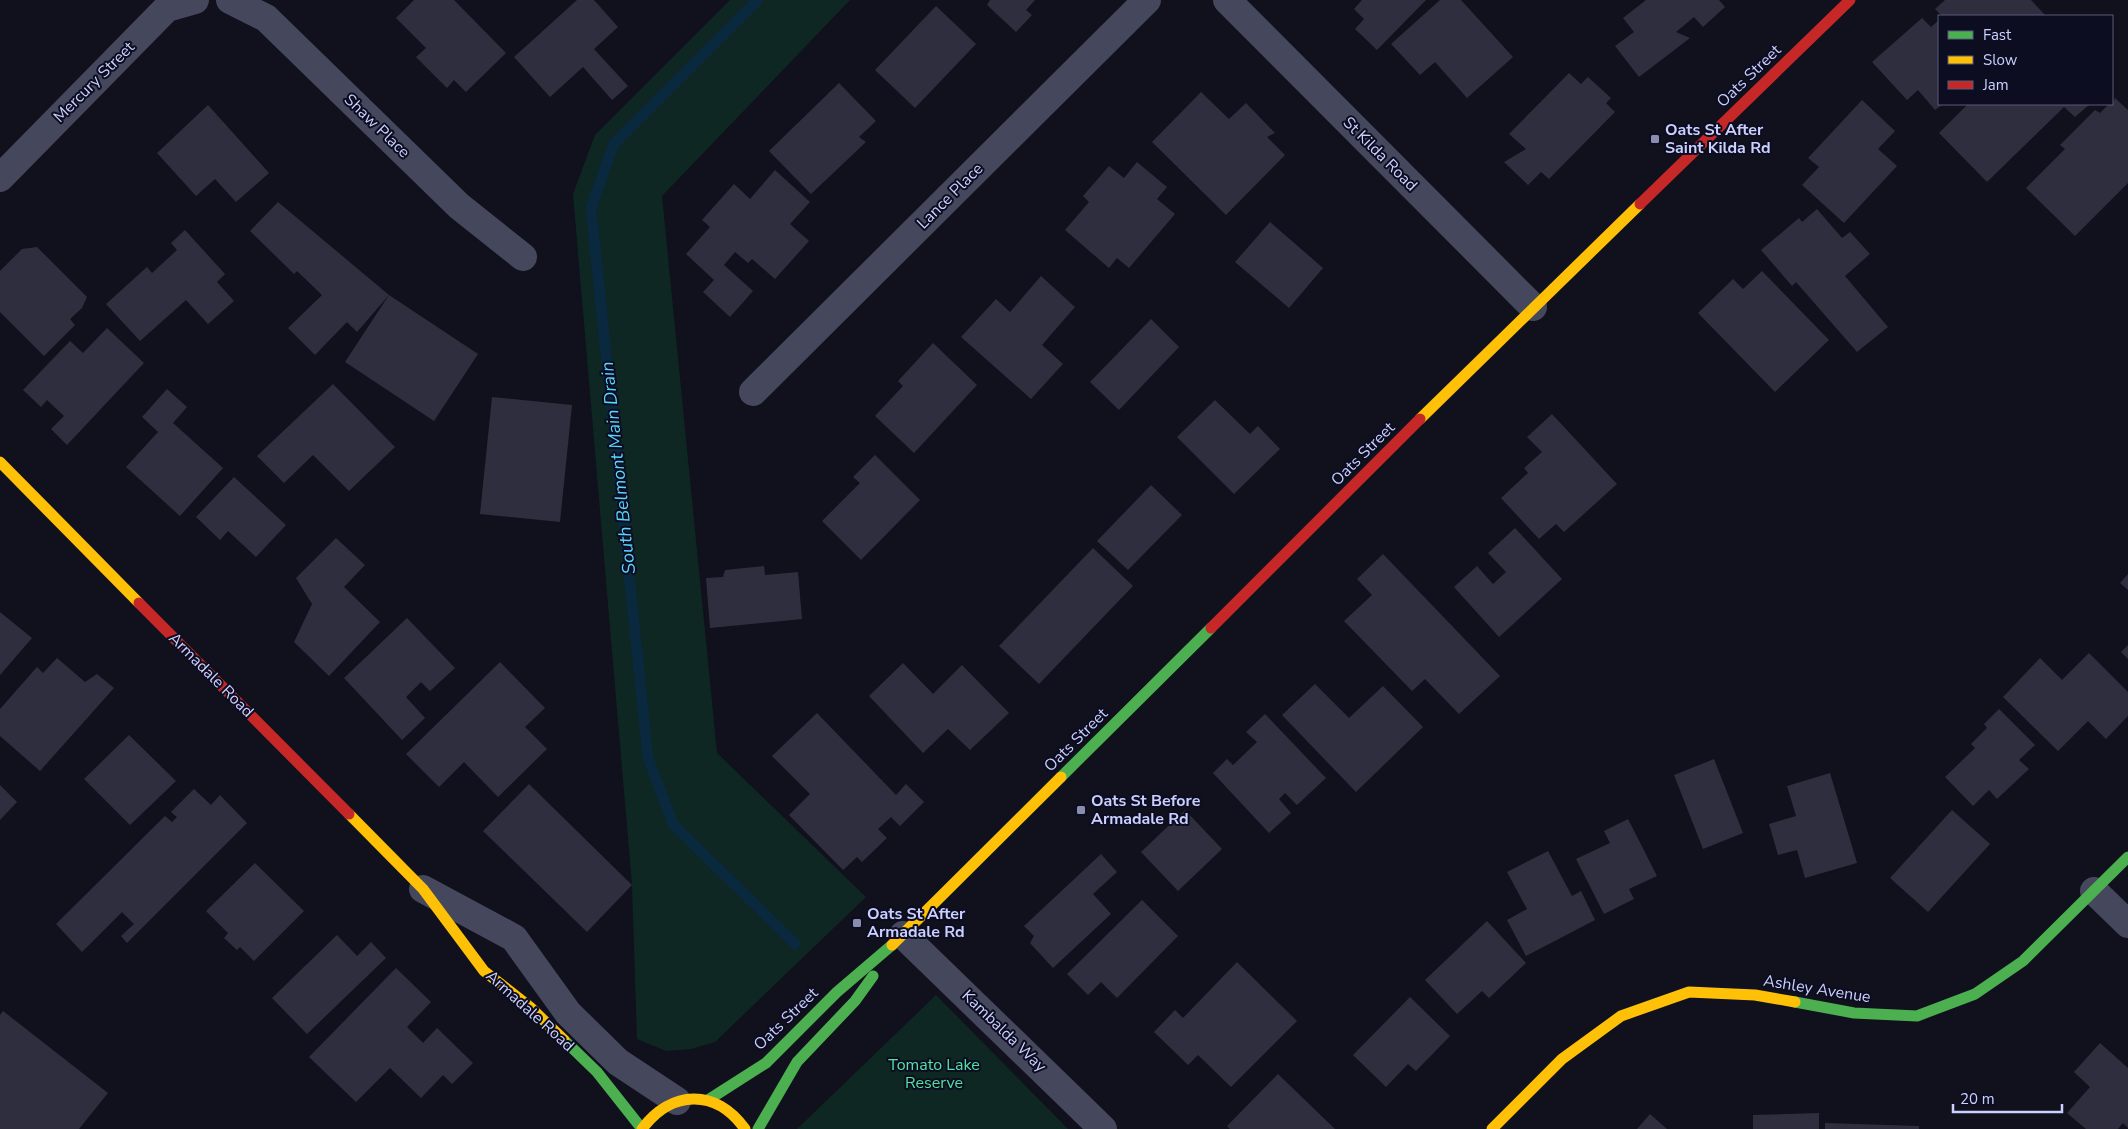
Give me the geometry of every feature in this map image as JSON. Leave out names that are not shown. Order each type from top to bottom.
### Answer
[{"type":"street","name":"Mercury Street","points":[[0,178],[167,8],[195,0]]},
{"type":"street","name":"Shaw Place","points":[[230,0],[266,18],[459,206],[523,257]]},
{"type":"street","name":"Lance Place","points":[[753,392],[1146,0]]},
{"type":"street","name":"St Kilda Road","points":[[1226,0],[1533,307]]},
{"type":"street","name":"Oats Street","points":[[708,1100],[766,1063],[837,992],[903,935],[1533,307],[1850,0]]},
{"type":"street","name":"Armadale Road","points":[[0,462],[423,889],[484,971],[530,1007],[597,1072],[642,1129]]},
{"type":"street","name":"Ashley Avenue","points":[[1492,1129],[1562,1059],[1621,1016],[1689,992],[1755,995],[1854,1013],[1917,1016],[1975,994],[2022,960],[2128,857]]},
{"type":"street","name":"Armadale Road","points":[[423,889],[514,938],[568,1013],[618,1062],[677,1101]]},
{"type":"street","points":[[2094,891],[2128,924]]},
{"type":"street","name":"Oats Street","points":[[758,1129],[797,1062],[855,1001],[903,935]]},
{"type":"street","name":"Kambalda Way","points":[[903,935],[1103,1129]]},
{"type":"street","points":[[642,1129],[651,1117],[663,1107],[677,1101],[692,1099],[708,1100],[722,1105],[735,1115],[745,1129]]},
{"type":"green space","points":[[730,0],[850,0],[662,196],[717,753],[866,897],[715,1042],[691,1049],[666,1051],[637,1039],[632,885],[573,194],[595,135]]},
{"type":"green space","name":"Tomato Lake Reserve","points":[[936,995],[1068,1129],[797,1129]]},
{"type":"building","points":[[414,0],[454,0],[506,53],[466,92],[454,80],[447,88],[416,57],[426,48],[396,18]]},
{"type":"building","points":[[577,0],[594,0],[618,27],[594,49],[628,86],[612,100],[583,67],[550,97],[514,57]]},
{"type":"building","points":[[990,0],[1035,0],[1026,10],[1032,15],[1016,32],[987,5]]},
{"type":"building","points":[[1362,0],[1426,0],[1377,50],[1355,29],[1364,19],[1354,9]]},
{"type":"building","points":[[1440,0],[1461,0],[1513,57],[1467,98],[1435,62],[1420,75],[1391,44]]},
{"type":"building","points":[[1646,0],[1719,0],[1725,7],[1703,27],[1694,17],[1676,32],[1690,38],[1639,77],[1615,46],[1634,32],[1623,18]]},
{"type":"building","points":[[1945,0],[2031,0],[2045,15],[1941,15],[1935,9]]},
{"type":"building","points":[[936,6],[976,44],[915,108],[875,70]]},
{"type":"building","points":[[1922,18],[1931,27],[1938,21],[1938,105],[1942,105],[1935,110],[1918,90],[1907,100],[1872,62]]},
{"type":"building","points":[[1569,73],[1581,84],[1588,77],[1611,98],[1606,103],[1615,112],[1549,179],[1541,172],[1528,185],[1504,162],[1526,149],[1509,134]]},
{"type":"building","points":[[839,83],[876,121],[859,137],[866,142],[811,194],[769,151]]},
{"type":"building","points":[[1201,92],[1229,119],[1246,103],[1275,133],[1267,137],[1285,155],[1226,215],[1152,142]]},
{"type":"building","points":[[2115,98],[2128,110],[2128,183],[2075,236],[2026,188],[2065,149],[2060,145],[2095,110],[2100,113],[2108,105],[2113,105]]},
{"type":"building","points":[[1862,100],[1895,131],[1878,149],[1897,166],[1844,223],[1802,185],[1819,167],[1808,158]]},
{"type":"building","points":[[208,105],[269,173],[236,202],[215,179],[196,196],[157,153]]},
{"type":"building","points":[[1967,105],[2089,105],[2075,117],[2064,107],[1987,182],[1939,133]]},
{"type":"building","points":[[1137,162],[1167,187],[1157,199],[1175,214],[1129,268],[1117,258],[1109,268],[1065,230],[1089,202],[1083,196],[1109,166],[1124,178]]},
{"type":"building","points":[[775,170],[810,202],[790,224],[809,241],[775,279],[752,259],[748,263],[735,252],[724,265],[753,291],[730,317],[703,292],[714,280],[686,254],[710,227],[702,220],[734,184],[750,199]]},
{"type":"building","points":[[278,202],[389,295],[357,332],[347,322],[315,355],[288,328],[322,295],[297,271],[294,274],[250,231]]},
{"type":"building","points":[[1817,209],[1842,238],[1850,232],[1870,254],[1845,276],[1888,327],[1857,352],[1796,282],[1792,286],[1761,250],[1799,218],[1802,222]]},
{"type":"building","points":[[1270,222],[1323,268],[1289,308],[1235,262]]},
{"type":"building","points":[[185,230],[225,274],[217,282],[234,301],[208,324],[186,300],[140,341],[106,304],[147,267],[152,273],[177,250],[171,243]]},
{"type":"building","points":[[37,247],[87,297],[82,308],[70,319],[75,325],[44,356],[0,312],[0,271],[22,249]]},
{"type":"building","points":[[1762,271],[1829,340],[1775,392],[1698,313],[1733,279],[1743,289]]},
{"type":"building","points":[[1041,276],[1075,307],[1042,345],[1063,364],[1031,399],[961,337],[996,299],[1010,312]]},
{"type":"building","points":[[389,295],[478,354],[434,421],[345,362]]},
{"type":"building","points":[[1151,319],[1179,347],[1119,410],[1090,382]]},
{"type":"building","points":[[107,328],[144,363],[67,445],[51,429],[64,416],[47,400],[41,407],[23,390],[70,341],[83,353]]},
{"type":"building","points":[[933,343],[977,385],[914,453],[875,416],[903,386],[898,381]]},
{"type":"building","points":[[333,384],[395,447],[349,491],[313,455],[284,483],[257,456]]},
{"type":"building","points":[[167,389],[187,407],[173,423],[223,468],[180,516],[126,467],[158,432],[142,417]]},
{"type":"building","points":[[492,397],[572,405],[560,522],[480,514]]},
{"type":"building","points":[[1215,400],[1250,434],[1258,426],[1280,449],[1234,494],[1177,437]]},
{"type":"building","points":[[1552,414],[1617,484],[1564,532],[1556,524],[1539,539],[1501,498],[1528,473],[1524,468],[1542,452],[1527,437]]},
{"type":"building","points":[[875,455],[920,500],[861,560],[822,521],[860,483],[853,477]]},
{"type":"building","points":[[234,477],[286,525],[256,557],[228,531],[220,540],[196,517]]},
{"type":"building","points":[[1151,485],[1182,515],[1128,570],[1097,541]]},
{"type":"building","points":[[1515,528],[1562,579],[1499,637],[1454,587],[1477,566],[1493,584],[1506,572],[1488,553]]},
{"type":"building","points":[[336,538],[365,565],[344,587],[380,622],[329,676],[294,642],[312,604],[296,578]]},
{"type":"building","points":[[1093,548],[1133,586],[1039,684],[999,646]]},
{"type":"building","points":[[1383,554],[1500,676],[1459,714],[1425,679],[1412,691],[1344,621],[1372,595],[1357,579]]},
{"type":"building","points":[[764,566],[765,575],[798,572],[802,619],[710,628],[706,578],[723,577],[725,570]]},
{"type":"building","points":[[2128,574],[2128,590],[2120,583]]},
{"type":"building","points":[[0,612],[32,638],[0,675]]},
{"type":"building","points":[[407,618],[455,668],[430,691],[421,682],[406,697],[425,718],[402,740],[344,678]]},
{"type":"building","points":[[2128,645],[2128,659],[2121,652]]},
{"type":"building","points":[[2089,653],[2128,692],[2128,716],[2106,739],[2088,721],[2058,751],[2003,697],[2040,658],[2062,680]]},
{"type":"building","points":[[57,658],[85,682],[97,674],[114,688],[40,771],[0,736],[0,709],[37,667],[43,673]]},
{"type":"building","points":[[500,662],[545,708],[525,727],[547,749],[498,797],[464,762],[439,787],[406,754]]},
{"type":"building","points":[[903,663],[933,694],[962,665],[1009,713],[970,750],[948,729],[923,753],[869,696]]},
{"type":"building","points":[[1315,684],[1349,718],[1383,686],[1423,727],[1356,792],[1282,715]]},
{"type":"building","points":[[1999,709],[2035,745],[2019,760],[2029,769],[1997,799],[1989,790],[1973,806],[1945,777],[1975,748],[1971,744],[1987,728],[1984,724]]},
{"type":"building","points":[[817,713],[896,795],[906,784],[924,802],[900,826],[891,817],[878,829],[887,838],[862,862],[857,857],[843,870],[789,815],[810,794],[772,756]]},
{"type":"building","points":[[1265,714],[1326,778],[1297,805],[1285,793],[1279,799],[1291,813],[1269,833],[1213,773],[1227,759],[1233,765],[1257,742],[1246,732]]},
{"type":"building","points":[[129,735],[176,781],[130,825],[84,779]]},
{"type":"building","points":[[1714,759],[1743,833],[1703,849],[1674,775]]},
{"type":"building","points":[[1830,773],[1857,863],[1805,878],[1797,850],[1778,855],[1769,824],[1796,816],[1787,786]]},
{"type":"building","points":[[529,784],[632,885],[587,932],[483,831]]},
{"type":"building","points":[[0,785],[17,802],[0,820]]},
{"type":"building","points":[[194,789],[211,805],[220,795],[247,823],[127,943],[121,936],[134,924],[122,912],[82,952],[56,924],[165,816],[172,822],[177,817],[171,812]]},
{"type":"building","points":[[1185,810],[1222,849],[1178,891],[1141,852]]},
{"type":"building","points":[[1952,810],[1990,844],[1928,912],[1890,878]]},
{"type":"building","points":[[1628,819],[1657,876],[1629,889],[1634,899],[1604,914],[1576,859],[1610,843],[1604,831]]},
{"type":"building","points":[[1548,851],[1572,896],[1581,891],[1595,920],[1526,956],[1507,920],[1527,909],[1507,872]]},
{"type":"building","points":[[1101,854],[1117,872],[1093,894],[1111,914],[1053,968],[1030,943],[1034,936],[1024,926]]},
{"type":"building","points":[[255,863],[304,911],[254,961],[240,947],[237,950],[224,938],[228,933],[206,911]]},
{"type":"building","points":[[1142,900],[1178,936],[1117,998],[1101,982],[1088,995],[1067,974]]},
{"type":"building","points":[[1487,921],[1526,963],[1489,998],[1482,991],[1457,1014],[1425,980]]},
{"type":"building","points":[[337,935],[357,956],[371,942],[386,958],[307,1034],[272,998]]},
{"type":"building","points":[[1237,962],[1297,1021],[1231,1087],[1198,1055],[1188,1065],[1154,1032],[1175,1010],[1183,1018]]},
{"type":"building","points":[[396,968],[431,1002],[407,1027],[423,1043],[437,1028],[473,1063],[452,1084],[443,1075],[421,1098],[390,1068],[356,1102],[309,1057]]},
{"type":"building","points":[[1410,997],[1450,1036],[1416,1071],[1408,1064],[1386,1087],[1353,1055]]},
{"type":"building","points":[[3,1011],[108,1093],[79,1129],[0,1129],[0,1015]]},
{"type":"building","points":[[2100,1043],[2128,1068],[2128,1128],[2123,1123],[2118,1129],[2086,1129],[2067,1113],[2090,1087],[2074,1072]]},
{"type":"building","points":[[1278,1074],[1335,1129],[1230,1129],[1227,1126]]},
{"type":"building","points":[[1819,1113],[1819,1129],[1753,1129],[1753,1115]]},
{"type":"building","points":[[1650,1114],[1667,1129],[1637,1129]]},
{"type":"building","points":[[1825,1123],[1919,1126],[1919,1129],[1825,1129]]},
{"type":"waterway","name":"South Belmont Main Drain","points":[[758,0],[613,145],[591,209],[648,758],[673,824],[795,944]]},
{"type":"traffic: fast","points":[[1061,777],[1211,628]]},
{"type":"traffic: fast","points":[[1795,1002],[1854,1013],[1917,1016],[1975,994],[2023,961],[2128,857]]},
{"type":"traffic: fast","points":[[708,1100],[766,1063],[837,992],[892,945]]},
{"type":"traffic: fast","points":[[758,1129],[797,1062],[855,1001],[873,976]]},
{"type":"traffic: fast","points":[[564,1040],[597,1072],[642,1129]]},
{"type":"traffic: slow","points":[[1420,419],[1640,204]]},
{"type":"traffic: slow","points":[[0,462],[139,603]]},
{"type":"traffic: slow","points":[[892,945],[1061,777]]},
{"type":"traffic: slow","points":[[349,814],[423,889],[484,971],[530,1007],[564,1040]]},
{"type":"traffic: slow","points":[[1492,1129],[1562,1059],[1621,1016],[1689,992],[1755,995],[1795,1002]]},
{"type":"traffic: slow","points":[[642,1129],[666,1107],[680,1101],[694,1099],[721,1106],[745,1129]]},
{"type":"traffic: jam","points":[[1640,204],[1850,0]]},
{"type":"traffic: jam","points":[[1211,628],[1420,419]]},
{"type":"traffic: jam","points":[[139,603],[349,814]]},
{"type":"place","name":"Oats St After Saint Kilda Rd","points":[[1655,139]]},
{"type":"place","name":"Oats St Before Armadale Rd","points":[[1081,810]]},
{"type":"place","name":"Oats St After Armadale Rd","points":[[857,923]]}]
